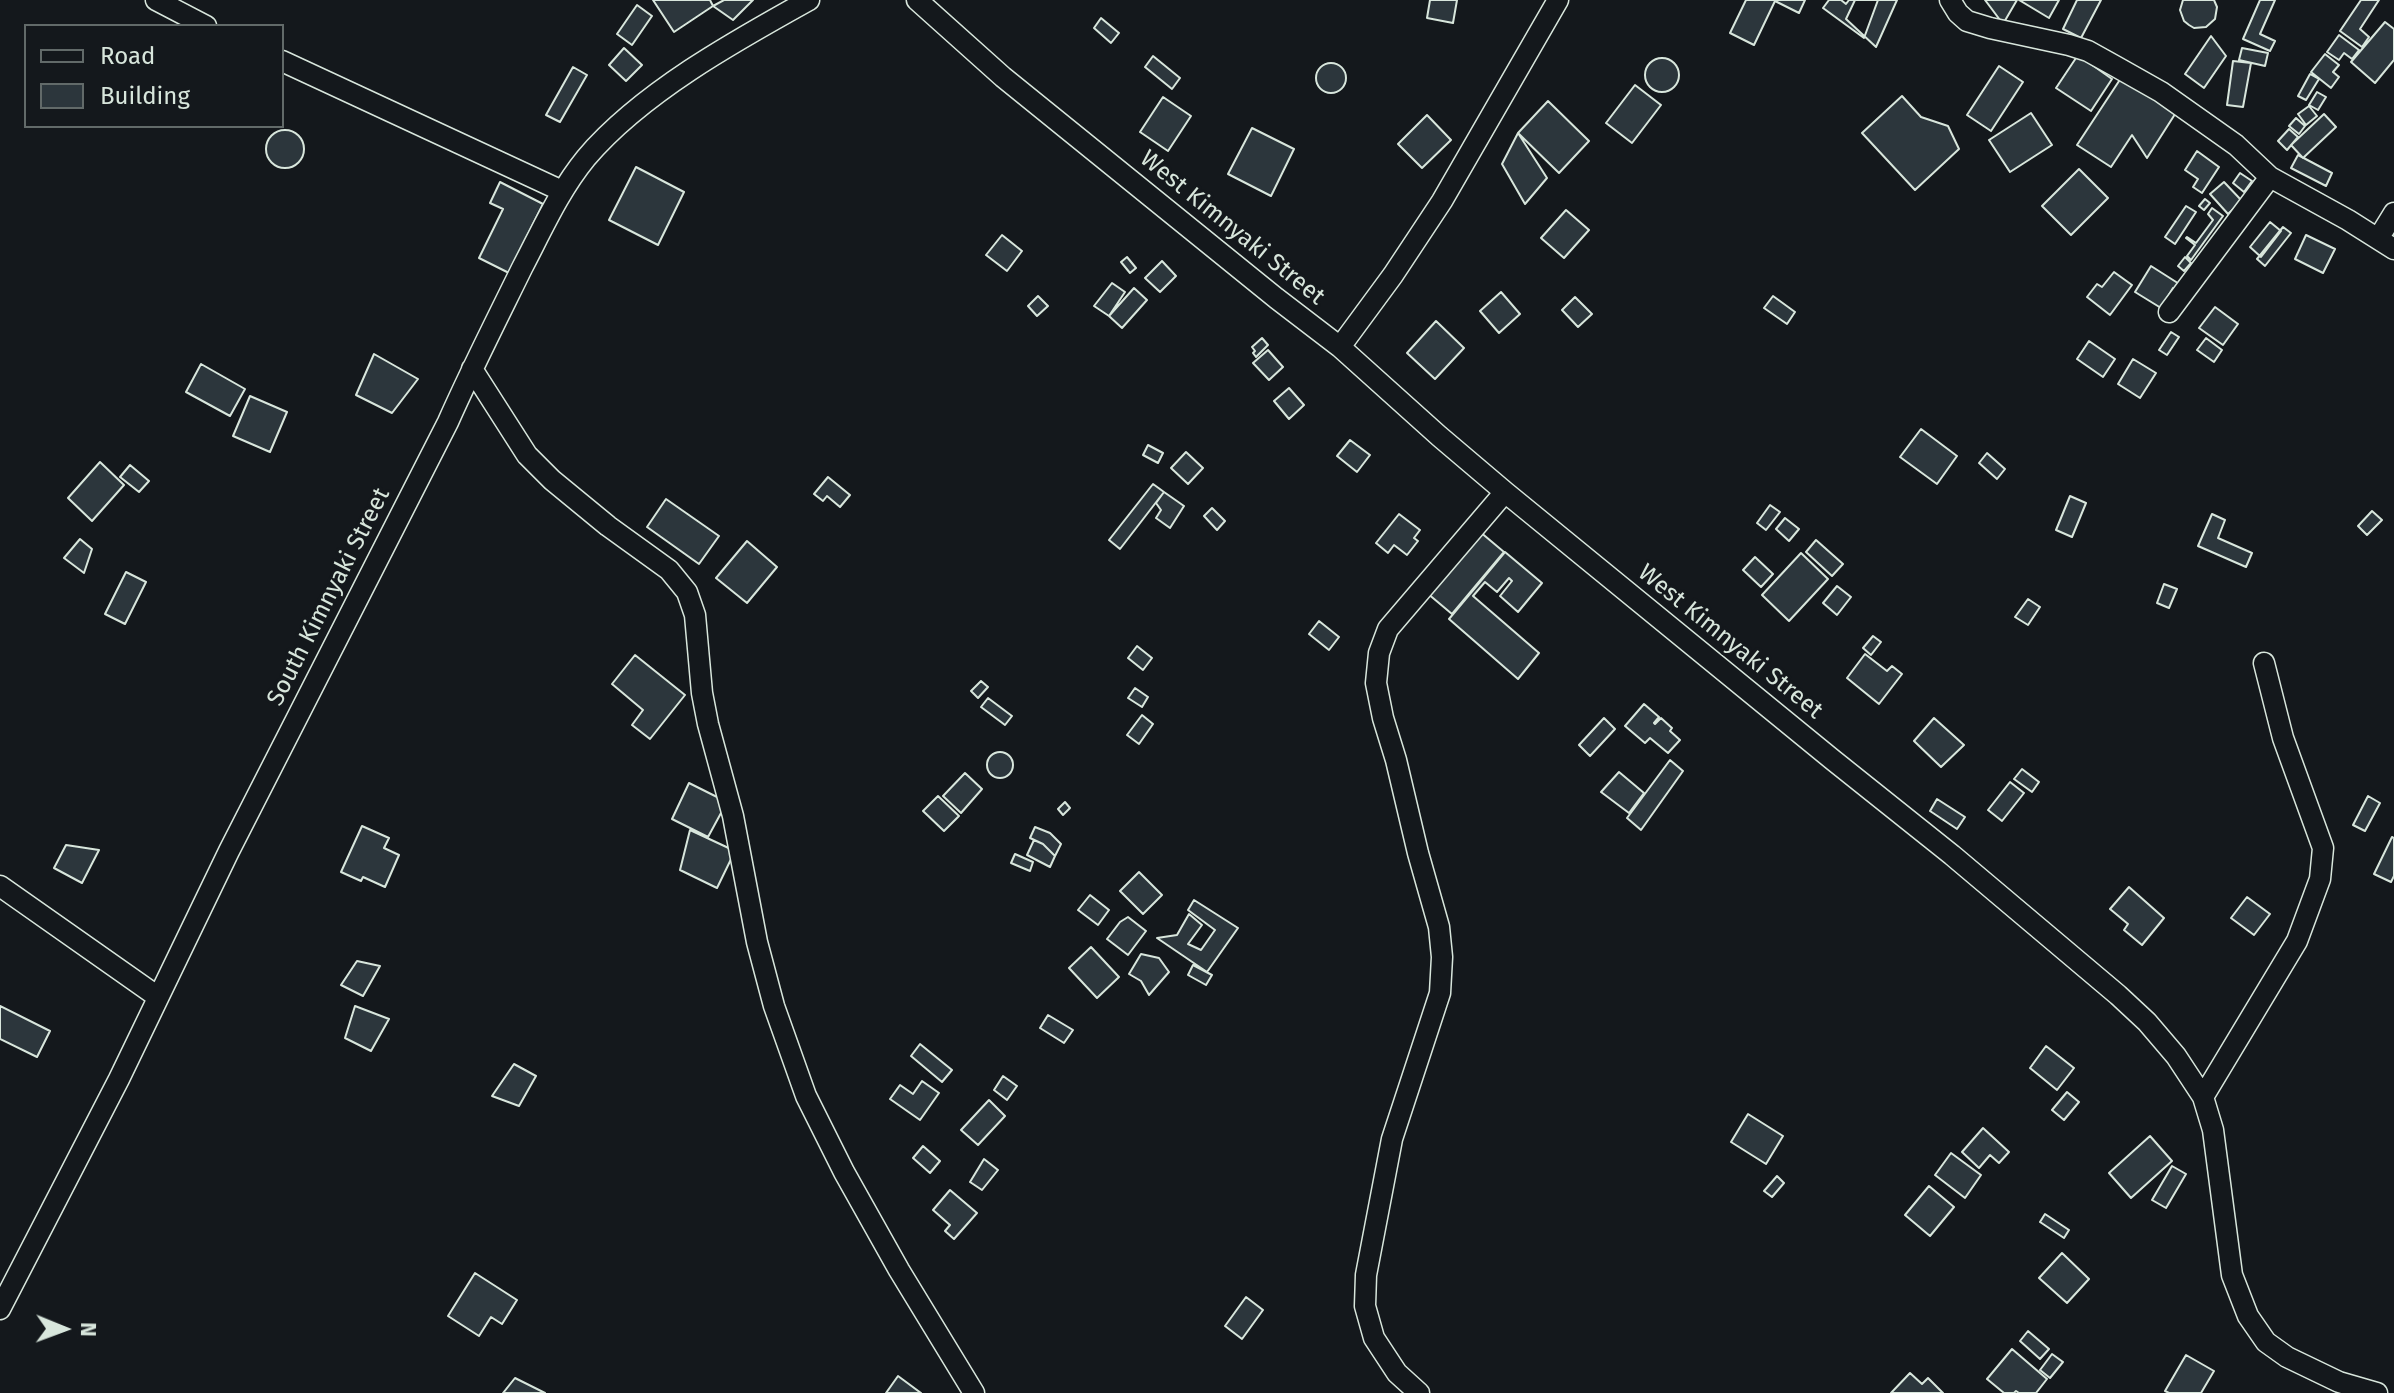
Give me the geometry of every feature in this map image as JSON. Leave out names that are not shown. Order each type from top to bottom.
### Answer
[{"type":"street","points":[[156,0],[202,24]]},
{"type":"street","name":"South Kimnyaki Street","points":[[0,1309],[562,191],[588,157],[630,116],[684,75],[809,0]]},
{"type":"street","name":"West Kimnyaki Street","points":[[917,0],[1003,77],[1340,347],[1505,492],[1952,855],[2147,1022],[2176,1056],[2203,1097],[2213,1130],[2232,1275],[2248,1316],[2266,1342],[2287,1357],[2339,1382],[2377,1393]]},
{"type":"street","points":[[1340,347],[1442,201],[1558,0]]},
{"type":"street","points":[[1950,0],[1967,21],[2088,51],[2161,92],[2206,123],[2236,145],[2270,177],[2386,244],[2394,213]]},
{"type":"street","points":[[284,62],[562,191]]},
{"type":"street","points":[[2169,312],[2270,177]]},
{"type":"street","points":[[472,369],[527,455],[608,526],[669,570],[687,592],[695,615],[708,724],[733,816],[757,942],[774,1006],[806,1096],[899,1270],[974,1393]]},
{"type":"street","points":[[1419,1393],[1397,1373],[1374,1338],[1365,1306],[1366,1275],[1392,1139],[1440,993],[1442,957],[1439,927],[1383,718],[1376,683],[1377,668],[1388,629],[1505,492]]},
{"type":"street","points":[[2203,1097],[2297,941],[2320,879],[2323,848],[2283,738],[2264,663]]},
{"type":"street","points":[[0,886],[158,997]]},
{"type":"building","points":[[653,0],[710,0],[713,6],[674,32]]},
{"type":"building","points":[[724,0],[753,0],[733,20],[713,6]]},
{"type":"building","points":[[1430,0],[1457,0],[1453,23],[1427,18]]},
{"type":"building","points":[[1746,0],[1805,0],[1799,13],[1775,1],[1754,45],[1730,33]]},
{"type":"building","points":[[1829,0],[1841,0],[1846,4],[1849,0],[1878,0],[1864,38],[1823,8]]},
{"type":"building","points":[[1855,0],[1897,0],[1876,47],[1846,19]]},
{"type":"building","points":[[1985,0],[2017,0],[2003,24]]},
{"type":"building","points":[[2019,0],[2059,0],[2049,18]]},
{"type":"building","points":[[2077,0],[2101,0],[2081,38],[2063,29]]},
{"type":"building","points":[[2183,0],[2214,0],[2217,7],[2215,19],[2206,27],[2194,28],[2184,21],[2180,10]]},
{"type":"building","points":[[2260,0],[2275,0],[2260,34],[2275,41],[2270,51],[2243,39]]},
{"type":"building","points":[[2361,0],[2379,0],[2360,29],[2369,37],[2362,47],[2340,31]]},
{"type":"building","points":[[637,5],[652,16],[632,45],[617,34]]},
{"type":"building","points":[[1101,18],[1119,33],[1111,43],[1094,28]]},
{"type":"building","points":[[2385,22],[2394,29],[2394,60],[2375,83],[2351,62]]},
{"type":"building","points":[[2339,35],[2359,50],[2352,59],[2344,53],[2339,60],[2327,52]]},
{"type":"building","points":[[2211,36],[2226,56],[2204,88],[2185,74]]},
{"type":"building","points":[[624,48],[642,65],[626,81],[609,65]]},
{"type":"building","points":[[2242,48],[2268,53],[2265,66],[2239,60]]},
{"type":"building","points":[[2325,54],[2339,65],[2333,72],[2339,77],[2331,88],[2311,72]]},
{"type":"building","points":[[2078,55],[2112,79],[2091,111],[2056,88]]},
{"type":"building","points":[[1153,56],[1180,78],[1172,89],[1145,67]]},
{"type":"building","points":[[1662,58],[1674,63],[1679,75],[1674,87],[1662,92],[1650,87],[1645,75],[1650,63]]},
{"type":"building","points":[[2233,61],[2251,63],[2243,107],[2227,105]]},
{"type":"building","points":[[1331,63],[1342,67],[1346,78],[1342,89],[1331,93],[1320,89],[1316,78],[1320,67]]},
{"type":"building","points":[[1999,66],[2023,82],[1991,131],[1967,115]]},
{"type":"building","points":[[573,67],[587,75],[560,122],[546,115]]},
{"type":"building","points":[[2310,74],[2319,79],[2306,100],[2298,96]]},
{"type":"building","points":[[2123,75],[2177,111],[2147,158],[2132,135],[2111,167],[2077,145]]},
{"type":"building","points":[[1635,85],[1661,105],[1632,143],[1606,123]]},
{"type":"building","points":[[2317,92],[2326,97],[2318,110],[2309,105]]},
{"type":"building","points":[[1902,96],[1921,117],[1948,126],[1959,149],[1915,190],[1862,133]]},
{"type":"building","points":[[1163,97],[1191,116],[1168,151],[1140,132]]},
{"type":"building","points":[[1548,101],[1589,141],[1559,173],[1518,133]]},
{"type":"building","points":[[2309,106],[2317,116],[2306,125],[2298,114]]},
{"type":"building","points":[[2031,113],[2052,145],[2010,172],[1989,140]]},
{"type":"building","points":[[2324,114],[2336,127],[2303,158],[2291,145]]},
{"type":"building","points":[[1427,115],[1451,140],[1422,168],[1398,144]]},
{"type":"building","points":[[2296,118],[2305,126],[2299,134],[2289,126]]},
{"type":"building","points":[[1252,128],[1294,149],[1271,196],[1228,174]]},
{"type":"building","points":[[2289,129],[2298,137],[2287,150],[2278,141]]},
{"type":"building","points":[[285,130],[299,135],[304,149],[299,163],[285,168],[271,163],[266,149],[271,135]]},
{"type":"building","points":[[1518,133],[1547,178],[1525,204],[1502,164]]},
{"type":"building","points":[[2197,151],[2219,167],[2202,193],[2193,187],[2198,179],[2185,170]]},
{"type":"building","points":[[2298,155],[2332,173],[2326,186],[2291,168]]},
{"type":"building","points":[[636,167],[684,192],[658,245],[609,220]]},
{"type":"building","points":[[2079,169],[2108,198],[2071,235],[2042,206]]},
{"type":"building","points":[[2240,173],[2252,181],[2244,192],[2233,183]]},
{"type":"building","points":[[500,182],[543,204],[509,273],[479,258],[503,209],[490,203]]},
{"type":"building","points":[[2224,182],[2242,201],[2228,214],[2210,194]]},
{"type":"building","points":[[2205,199],[2210,203],[2204,210],[2199,206]]},
{"type":"building","points":[[2186,206],[2196,212],[2175,244],[2165,237]]},
{"type":"building","points":[[2212,208],[2223,216],[2191,260],[2187,256],[2195,245],[2186,238],[2196,243],[2213,220],[2208,214]]},
{"type":"building","points":[[1566,210],[1589,230],[1564,258],[1541,238]]},
{"type":"building","points":[[2270,222],[2281,231],[2261,257],[2250,247]]},
{"type":"building","points":[[2283,227],[2291,233],[2265,266],[2257,259]]},
{"type":"building","points":[[1002,235],[1022,251],[1007,271],[986,255]]},
{"type":"building","points":[[2306,235],[2335,249],[2323,273],[2295,259]]},
{"type":"building","points":[[1127,257],[1136,268],[1130,273],[1121,262]]},
{"type":"building","points":[[2185,257],[2191,263],[2184,271],[2178,266]]},
{"type":"building","points":[[1162,261],[1176,276],[1160,292],[1145,278]]},
{"type":"building","points":[[2151,266],[2184,287],[2180,292],[2173,288],[2161,308],[2135,292]]},
{"type":"building","points":[[2114,272],[2132,285],[2110,315],[2087,297],[2097,284],[2102,287]]},
{"type":"building","points":[[1112,283],[1125,292],[1109,316],[1094,306]]},
{"type":"building","points":[[1134,288],[1147,300],[1122,328],[1109,316]]},
{"type":"building","points":[[1501,292],[1520,314],[1499,333],[1480,311]]},
{"type":"building","points":[[1038,296],[1048,306],[1037,316],[1028,306]]},
{"type":"building","points":[[1773,296],[1795,312],[1787,324],[1764,308]]},
{"type":"building","points":[[1575,297],[1592,314],[1578,327],[1562,310]]},
{"type":"building","points":[[2215,307],[2238,324],[2223,345],[2199,328]]},
{"type":"building","points":[[1436,321],[1464,348],[1435,379],[1407,353]]},
{"type":"building","points":[[2171,332],[2179,337],[2167,355],[2159,350]]},
{"type":"building","points":[[1262,338],[1268,345],[1256,357],[1252,347]]},
{"type":"building","points":[[2206,338],[2222,350],[2214,362],[2197,350]]},
{"type":"building","points":[[2089,341],[2115,359],[2103,377],[2077,359]]},
{"type":"building","points":[[1268,350],[1283,367],[1269,380],[1253,363]]},
{"type":"building","points":[[374,354],[418,379],[392,413],[356,395]]},
{"type":"building","points":[[2133,359],[2156,373],[2140,398],[2118,384]]},
{"type":"building","points":[[201,364],[245,389],[230,416],[186,392]]},
{"type":"building","points":[[1289,388],[1304,405],[1289,419],[1274,401]]},
{"type":"building","points":[[250,396],[287,412],[270,452],[233,436]]},
{"type":"building","points":[[1921,429],[1957,456],[1937,484],[1900,457]]},
{"type":"building","points":[[1350,440],[1370,455],[1357,472],[1337,456]]},
{"type":"building","points":[[1148,445],[1163,453],[1158,463],[1143,455]]},
{"type":"building","points":[[1186,452],[1203,468],[1188,484],[1171,468]]},
{"type":"building","points":[[1987,453],[2005,469],[1997,479],[1979,463]]},
{"type":"building","points":[[100,462],[124,485],[92,521],[68,498]]},
{"type":"building","points":[[130,465],[149,481],[139,492],[120,477]]},
{"type":"building","points":[[828,477],[850,495],[840,507],[827,496],[823,501],[814,494]]},
{"type":"building","points":[[1153,484],[1164,492],[1120,549],[1109,540]]},
{"type":"building","points":[[1164,492],[1184,506],[1170,528],[1156,518],[1161,510],[1156,503]]},
{"type":"building","points":[[2070,496],[2086,503],[2072,537],[2056,530]]},
{"type":"building","points":[[666,499],[719,536],[699,564],[647,527]]},
{"type":"building","points":[[1770,505],[1780,512],[1766,530],[1757,523]]},
{"type":"building","points":[[1212,508],[1225,521],[1217,530],[1204,516]]},
{"type":"building","points":[[2372,511],[2382,520],[2367,535],[2358,526]]},
{"type":"building","points":[[1399,514],[1420,530],[1414,538],[1418,541],[1407,555],[1394,545],[1388,553],[1376,543]]},
{"type":"building","points":[[2212,514],[2225,520],[2218,538],[2252,553],[2246,567],[2198,546]]},
{"type":"building","points":[[1785,518],[1799,529],[1789,541],[1776,529]]},
{"type":"building","points":[[1479,531],[1504,552],[1452,614],[1427,593]]},
{"type":"building","points":[[80,539],[92,549],[84,573],[64,558]]},
{"type":"building","points":[[1816,540],[1843,564],[1832,576],[1806,552]]},
{"type":"building","points":[[747,541],[777,567],[747,603],[716,578]]},
{"type":"building","points":[[1505,552],[1542,583],[1518,612],[1500,596],[1512,581],[1509,578],[1497,592],[1485,582],[1473,596],[1539,653],[1518,679],[1449,619]]},
{"type":"building","points":[[1801,553],[1828,579],[1789,621],[1762,595]]},
{"type":"building","points":[[1755,557],[1773,574],[1761,587],[1743,570]]},
{"type":"building","points":[[126,572],[146,582],[125,624],[105,614]]},
{"type":"building","points":[[2164,584],[2177,589],[2169,608],[2157,603]]},
{"type":"building","points":[[1837,586],[1851,597],[1837,615],[1823,603]]},
{"type":"building","points":[[2028,599],[2040,607],[2028,625],[2015,617]]},
{"type":"building","points":[[1319,621],[1339,637],[1329,650],[1309,634]]},
{"type":"building","points":[[1873,636],[1881,642],[1871,655],[1863,648]]},
{"type":"building","points":[[1137,646],[1152,658],[1143,670],[1128,658]]},
{"type":"building","points":[[1865,654],[1887,671],[1892,666],[1902,674],[1879,704],[1847,678]]},
{"type":"building","points":[[635,655],[685,695],[650,739],[632,725],[643,710],[612,684]]},
{"type":"building","points":[[981,681],[988,687],[978,698],[971,691]]},
{"type":"building","points":[[1135,688],[1148,697],[1142,707],[1128,698]]},
{"type":"building","points":[[988,698],[1012,716],[1005,725],[981,707]]},
{"type":"building","points":[[1644,704],[1659,717],[1655,724],[1661,718],[1680,740],[1668,753],[1650,738],[1645,743],[1625,726]]},
{"type":"building","points":[[1142,715],[1153,724],[1139,744],[1127,735]]},
{"type":"building","points":[[1604,718],[1615,729],[1590,756],[1579,745]]},
{"type":"building","points":[[1934,718],[1964,745],[1941,767],[1914,741]]},
{"type":"building","points":[[1000,752],[1009,756],[1013,765],[1009,774],[1000,778],[991,774],[987,765],[991,756]]},
{"type":"building","points":[[1670,760],[1683,771],[1641,830],[1627,818]]},
{"type":"building","points":[[2022,769],[2039,782],[2032,792],[2014,779]]},
{"type":"building","points":[[1619,772],[1644,793],[1629,813],[1601,792]]},
{"type":"building","points":[[965,773],[982,789],[961,813],[943,796]]},
{"type":"building","points":[[2010,782],[2024,793],[2002,821],[1988,810]]},
{"type":"building","points":[[689,783],[727,802],[708,837],[672,819]]},
{"type":"building","points":[[938,796],[959,816],[944,831],[923,811]]},
{"type":"building","points":[[2368,796],[2380,803],[2365,831],[2353,825]]},
{"type":"building","points":[[1937,799],[1965,817],[1957,829],[1930,811]]},
{"type":"building","points":[[1065,802],[1070,808],[1063,815],[1058,809]]},
{"type":"building","points":[[362,826],[389,838],[384,848],[399,855],[385,887],[341,872]]},
{"type":"building","points":[[1035,827],[1050,833],[1061,844],[1055,856],[1043,844],[1030,838]]},
{"type":"building","points":[[690,830],[735,851],[717,888],[680,870]]},
{"type":"building","points":[[2392,837],[2394,876],[2391,882],[2374,874]]},
{"type":"building","points":[[1034,840],[1055,856],[1050,867],[1027,855]]},
{"type":"building","points":[[66,845],[99,850],[82,883],[54,868]]},
{"type":"building","points":[[1015,854],[1033,862],[1030,871],[1011,863]]},
{"type":"building","points":[[1139,872],[1162,895],[1143,914],[1120,891]]},
{"type":"building","points":[[2129,887],[2164,918],[2142,945],[2124,930],[2128,924],[2110,909]]},
{"type":"building","points":[[1090,895],[1109,910],[1098,925],[1078,910]]},
{"type":"building","points":[[2247,897],[2270,914],[2254,935],[2231,918]]},
{"type":"building","points":[[1194,900],[1238,928],[1207,972],[1157,938],[1177,935],[1189,914],[1202,925],[1188,944],[1201,950],[1215,930],[1188,910]]},
{"type":"building","points":[[1128,917],[1146,931],[1128,955],[1107,939]]},
{"type":"building","points":[[1091,947],[1119,977],[1097,998],[1069,968]]},
{"type":"building","points":[[1141,954],[1159,958],[1169,972],[1149,995],[1141,981],[1129,974]]},
{"type":"building","points":[[357,961],[380,966],[363,996],[341,985]]},
{"type":"building","points":[[1193,965],[1212,975],[1206,985],[1188,975]]},
{"type":"building","points":[[0,1006],[50,1031],[37,1057],[0,1039]]},
{"type":"building","points":[[355,1006],[389,1019],[371,1051],[345,1038]]},
{"type":"building","points":[[1048,1015],[1073,1030],[1064,1043],[1040,1028]]},
{"type":"building","points":[[920,1044],[952,1070],[942,1082],[911,1056]]},
{"type":"building","points":[[2046,1046],[2074,1068],[2057,1090],[2030,1068]]},
{"type":"building","points":[[514,1064],[536,1076],[519,1106],[492,1096]]},
{"type":"building","points":[[1003,1076],[1017,1086],[1007,1100],[994,1090]]},
{"type":"building","points":[[922,1081],[939,1093],[920,1120],[890,1099],[900,1085],[913,1094]]},
{"type":"building","points":[[2067,1092],[2079,1102],[2064,1120],[2052,1110]]},
{"type":"building","points":[[989,1100],[1005,1116],[978,1145],[961,1130]]},
{"type":"building","points":[[1748,1114],[1783,1136],[1766,1164],[1731,1142]]},
{"type":"building","points":[[1983,1128],[2009,1152],[1999,1163],[1990,1155],[1979,1168],[1962,1152]]},
{"type":"building","points":[[2150,1136],[2172,1161],[2131,1198],[2109,1173]]},
{"type":"building","points":[[923,1146],[940,1161],[930,1173],[913,1158]]},
{"type":"building","points":[[1951,1153],[1981,1175],[1965,1198],[1935,1175]]},
{"type":"building","points":[[984,1159],[998,1170],[982,1190],[970,1182]]},
{"type":"building","points":[[2172,1166],[2186,1174],[2166,1208],[2152,1200]]},
{"type":"building","points":[[1777,1176],[1784,1183],[1772,1197],[1764,1191]]},
{"type":"building","points":[[1929,1186],[1954,1207],[1930,1236],[1905,1215]]},
{"type":"building","points":[[950,1190],[977,1213],[954,1239],[945,1231],[950,1225],[933,1210]]},
{"type":"building","points":[[2045,1214],[2069,1230],[2064,1238],[2040,1222]]},
{"type":"building","points":[[2062,1253],[2089,1279],[2067,1303],[2039,1278]]},
{"type":"building","points":[[475,1273],[517,1300],[502,1324],[491,1317],[479,1336],[448,1316]]},
{"type":"building","points":[[1246,1297],[1263,1310],[1242,1339],[1225,1326]]},
{"type":"building","points":[[2028,1331],[2049,1349],[2040,1359],[2020,1341]]},
{"type":"building","points":[[2012,1349],[2047,1379],[2036,1393],[2004,1393],[1987,1379]]},
{"type":"building","points":[[2052,1354],[2063,1362],[2050,1378],[2040,1370]]},
{"type":"building","points":[[2186,1355],[2214,1371],[2201,1393],[2165,1391]]},
{"type":"building","points":[[1910,1373],[1922,1384],[1928,1378],[1943,1393],[1891,1393]]},
{"type":"building","points":[[898,1376],[921,1393],[886,1393]]},
{"type":"building","points":[[515,1378],[545,1393],[503,1393]]}]
